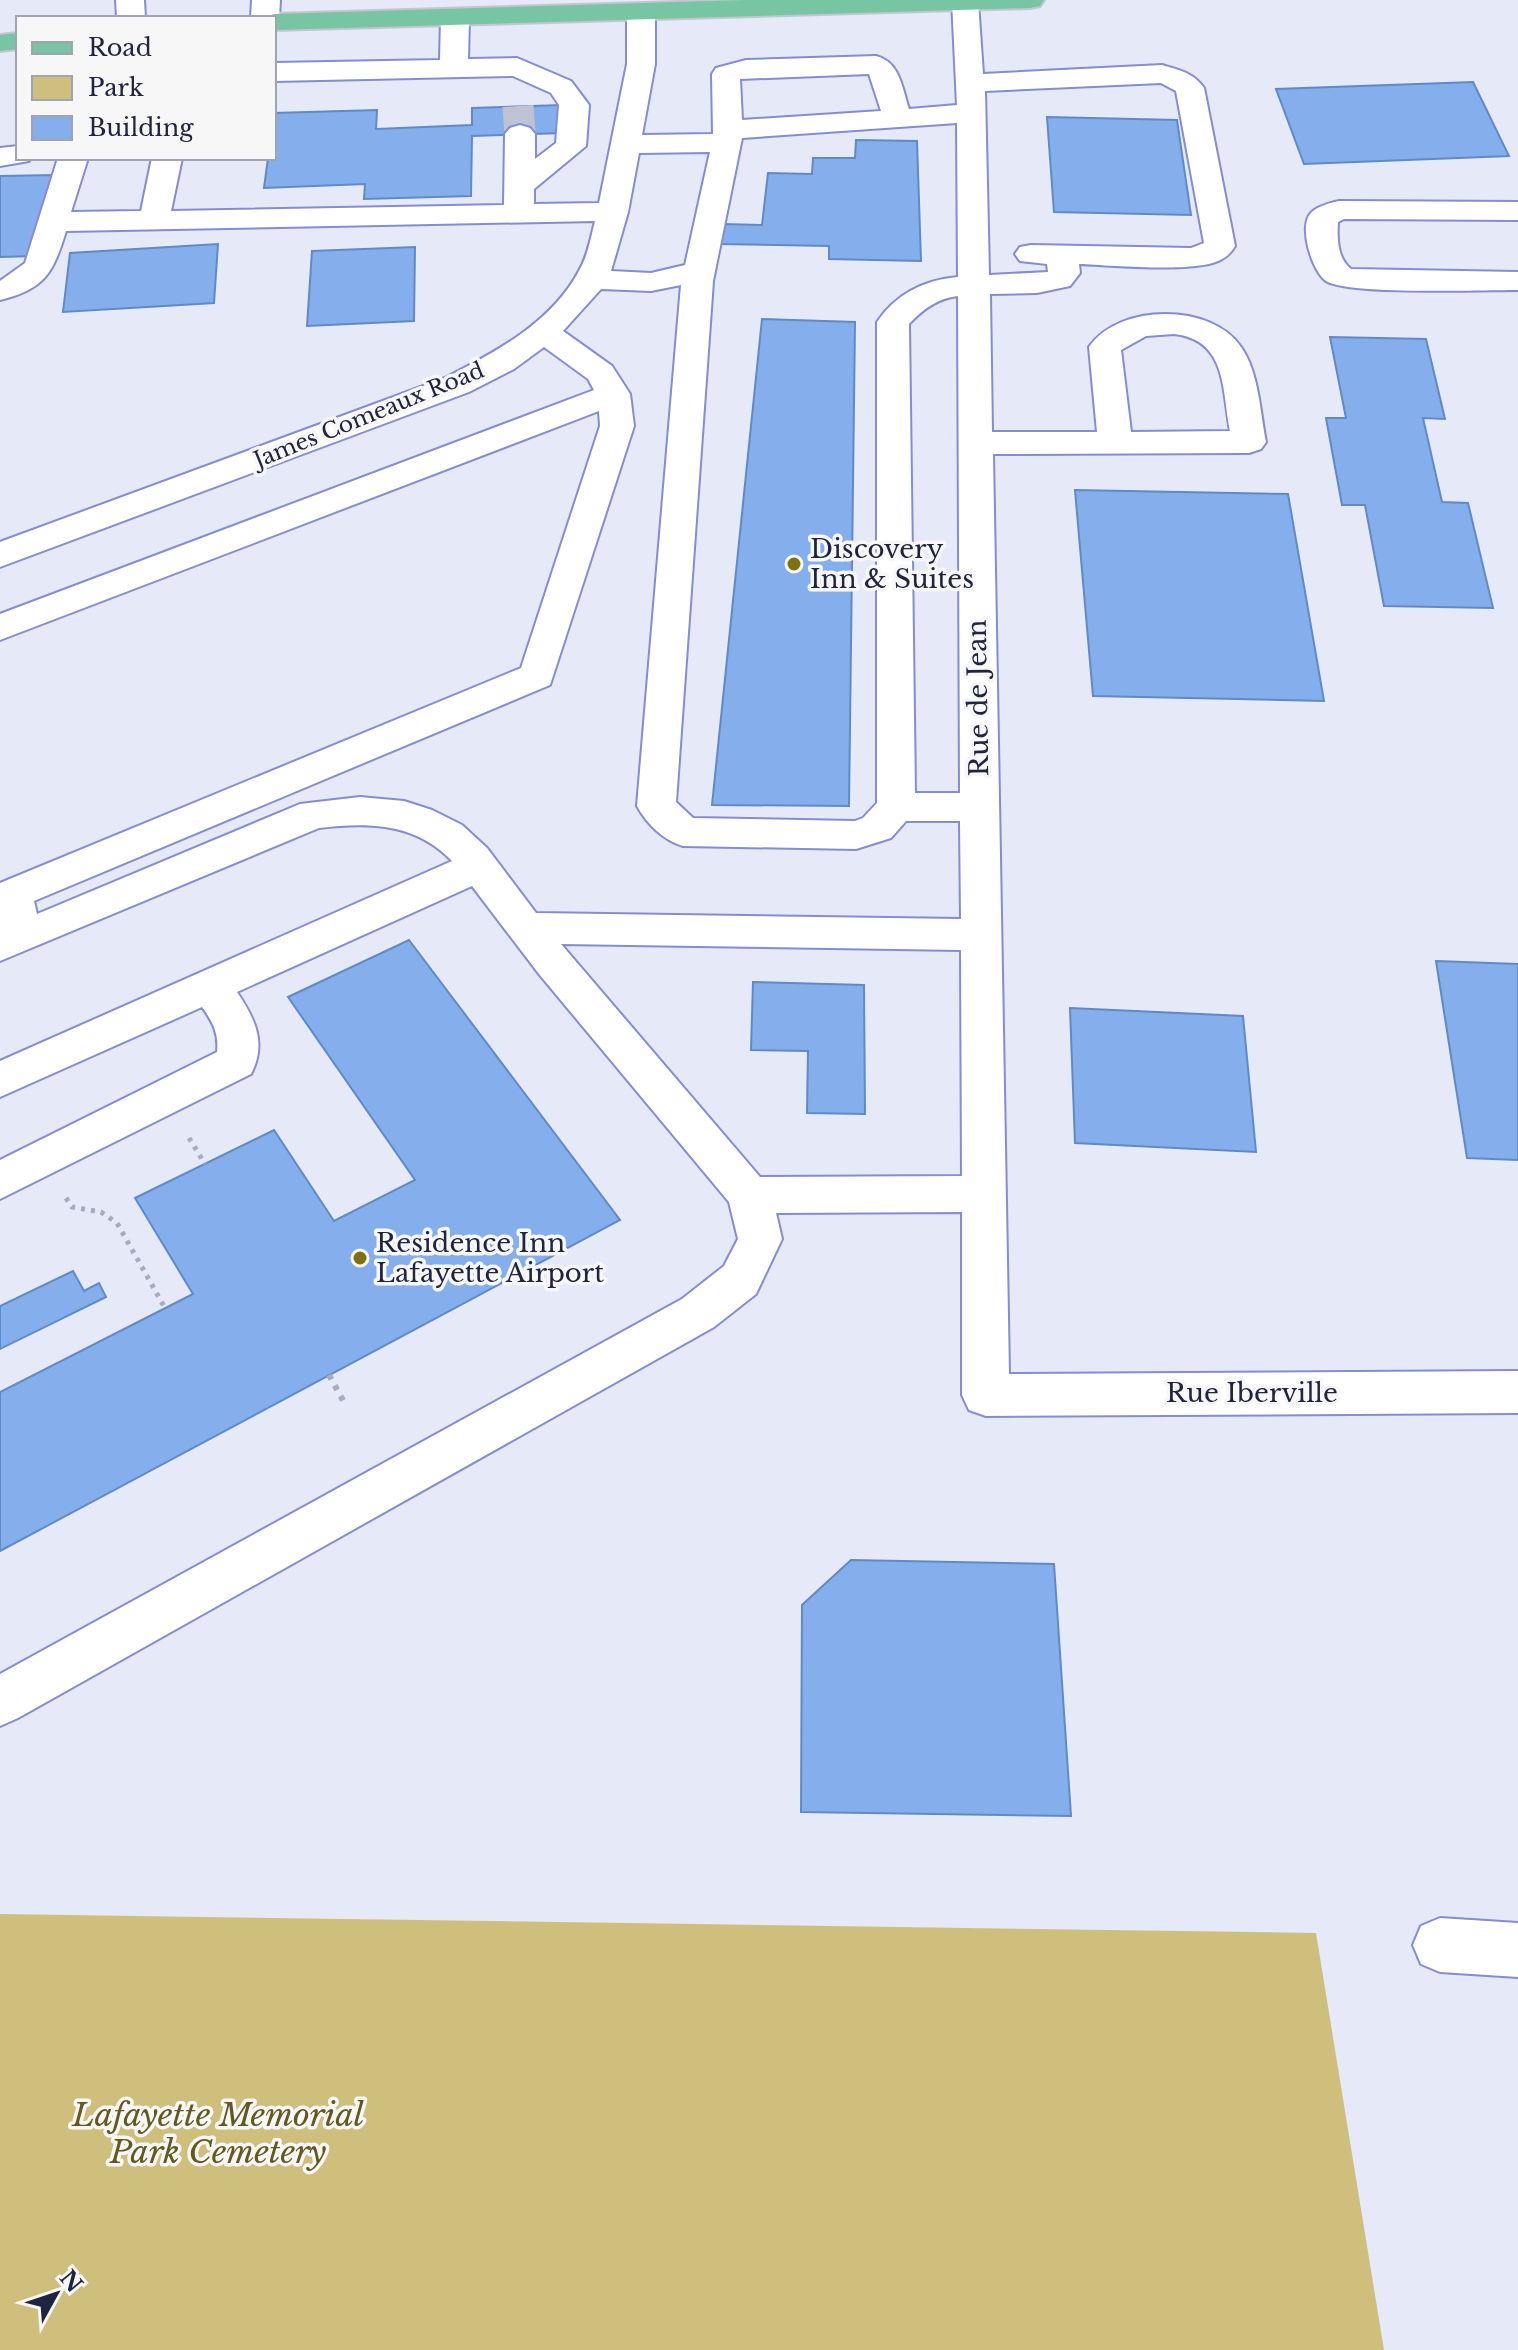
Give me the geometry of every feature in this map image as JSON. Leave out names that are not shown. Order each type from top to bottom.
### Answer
[{"type":"main road","points":[[276,22],[455,18],[652,8],[1030,0]]},
{"type":"street","name":"Rue de Jean","points":[[964,2],[974,268],[986,1395]]},
{"type":"street","name":"James Comeaux Road","points":[[0,555],[457,385],[502,362],[544,332],[583,292],[598,266],[613,212],[652,8]]},
{"type":"street","points":[[454,67],[455,18]]},
{"type":"street","points":[[627,144],[728,137],[898,118],[970,98],[1162,74],[1179,79],[1190,88],[1220,246],[1210,254],[1191,257],[1062,255],[1064,273],[1059,279],[974,268],[905,304],[893,322],[896,807],[877,828],[856,835],[683,832],[656,806],[700,271],[728,137],[726,74],[746,69],[876,65],[882,70],[898,118]]},
{"type":"street","points":[[276,72],[454,67],[561,87],[574,105],[571,146],[520,199]]},
{"type":"street","points":[[520,134],[520,199]]},
{"type":"street","points":[[0,291],[11,288],[39,267],[72,160]]},
{"type":"street","points":[[154,220],[167,160]]},
{"type":"street","points":[[54,222],[154,220],[520,199],[613,212]]},
{"type":"street","points":[[1518,211],[1339,210],[1323,217],[1321,233],[1329,264],[1338,275],[1356,279],[1518,281]]},
{"type":"street","points":[[591,279],[651,282],[700,271]]},
{"type":"street","points":[[975,443],[1115,443],[1249,442],[1228,350],[1214,336],[1193,328],[1168,324],[1140,327],[1120,334],[1105,347],[1115,443]]},
{"type":"street","points":[[0,1701],[698,1313],[740,1280],[760,1239],[749,1195],[525,928],[464,848],[434,827],[396,812],[349,810],[314,814],[10,941],[6,884],[537,676],[617,426],[613,394],[600,373],[544,332]]},
{"type":"street","points":[[0,628],[613,394]]},
{"type":"street","points":[[896,807],[979,807]]},
{"type":"street","points":[[0,1080],[479,866]]},
{"type":"street","points":[[525,928],[981,935]]},
{"type":"street","points":[[0,1181],[236,1062],[242,1046],[236,1023],[210,986]]},
{"type":"street","points":[[749,1195],[984,1194]]},
{"type":"street","name":"Rue Iberville","points":[[986,1395],[1518,1392]]},
{"type":"street","points":[[1440,1945],[1518,1950]]},
{"type":"path","points":[[182,1128],[205,1164]]},
{"type":"path","points":[[58,1188],[72,1207],[107,1213],[131,1241],[148,1282],[165,1308]]},
{"type":"path","points":[[329,1375],[345,1404]]},
{"type":"green space","name":"Lafayette Memorial Park Cemetery","points":[[0,1914],[1316,1933],[1384,2350],[0,2350]]},
{"type":"building","points":[[1473,82],[1509,156],[1304,164],[1276,89]]},
{"type":"building","points":[[562,105],[563,133],[472,136],[471,196],[364,199],[365,184],[264,188],[268,160],[276,160],[276,113],[377,110],[376,129],[472,125],[472,108]]},
{"type":"building","points":[[1047,117],[1177,120],[1191,215],[1054,212]]},
{"type":"building","points":[[856,140],[917,141],[921,261],[829,259],[829,246],[720,244],[722,224],[762,225],[768,173],[812,174],[813,158],[855,158]]},
{"type":"building","points":[[56,175],[35,256],[0,257],[0,176]]},
{"type":"building","points":[[218,244],[214,303],[63,312],[70,253]]},
{"type":"building","points":[[415,247],[414,321],[307,326],[312,251]]},
{"type":"building","name":"Discovery Inn & Suites","points":[[762,319],[855,322],[849,806],[712,805]]},
{"type":"building","points":[[1330,337],[1426,339],[1445,419],[1423,418],[1442,502],[1468,503],[1493,608],[1384,606],[1365,505],[1342,505],[1326,418],[1346,418]]},
{"type":"building","points":[[1075,490],[1288,494],[1324,701],[1093,696]]},
{"type":"building","name":"Residence Inn Lafayette Airport","points":[[409,940],[620,1220],[0,1551],[0,1392],[193,1294],[135,1198],[274,1130],[334,1221],[415,1180],[288,997]]},
{"type":"building","points":[[1436,961],[1518,964],[1518,1160],[1467,1158]]},
{"type":"building","points":[[753,982],[864,985],[865,1114],[807,1113],[808,1051],[751,1050]]},
{"type":"building","points":[[1070,1008],[1243,1016],[1256,1152],[1075,1143]]},
{"type":"building","points":[[73,1271],[84,1291],[99,1283],[106,1297],[0,1349],[0,1306]]},
{"type":"building","points":[[851,1560],[1054,1564],[1071,1816],[801,1812],[802,1605]]},
{"type":"tunnel","points":[[518,106],[520,134]]},
{"type":"place","name":"Discovery Inn & Suites","points":[[794,564]]},
{"type":"place","name":"Residence Inn Lafayette Airport","points":[[360,1258]]}]
